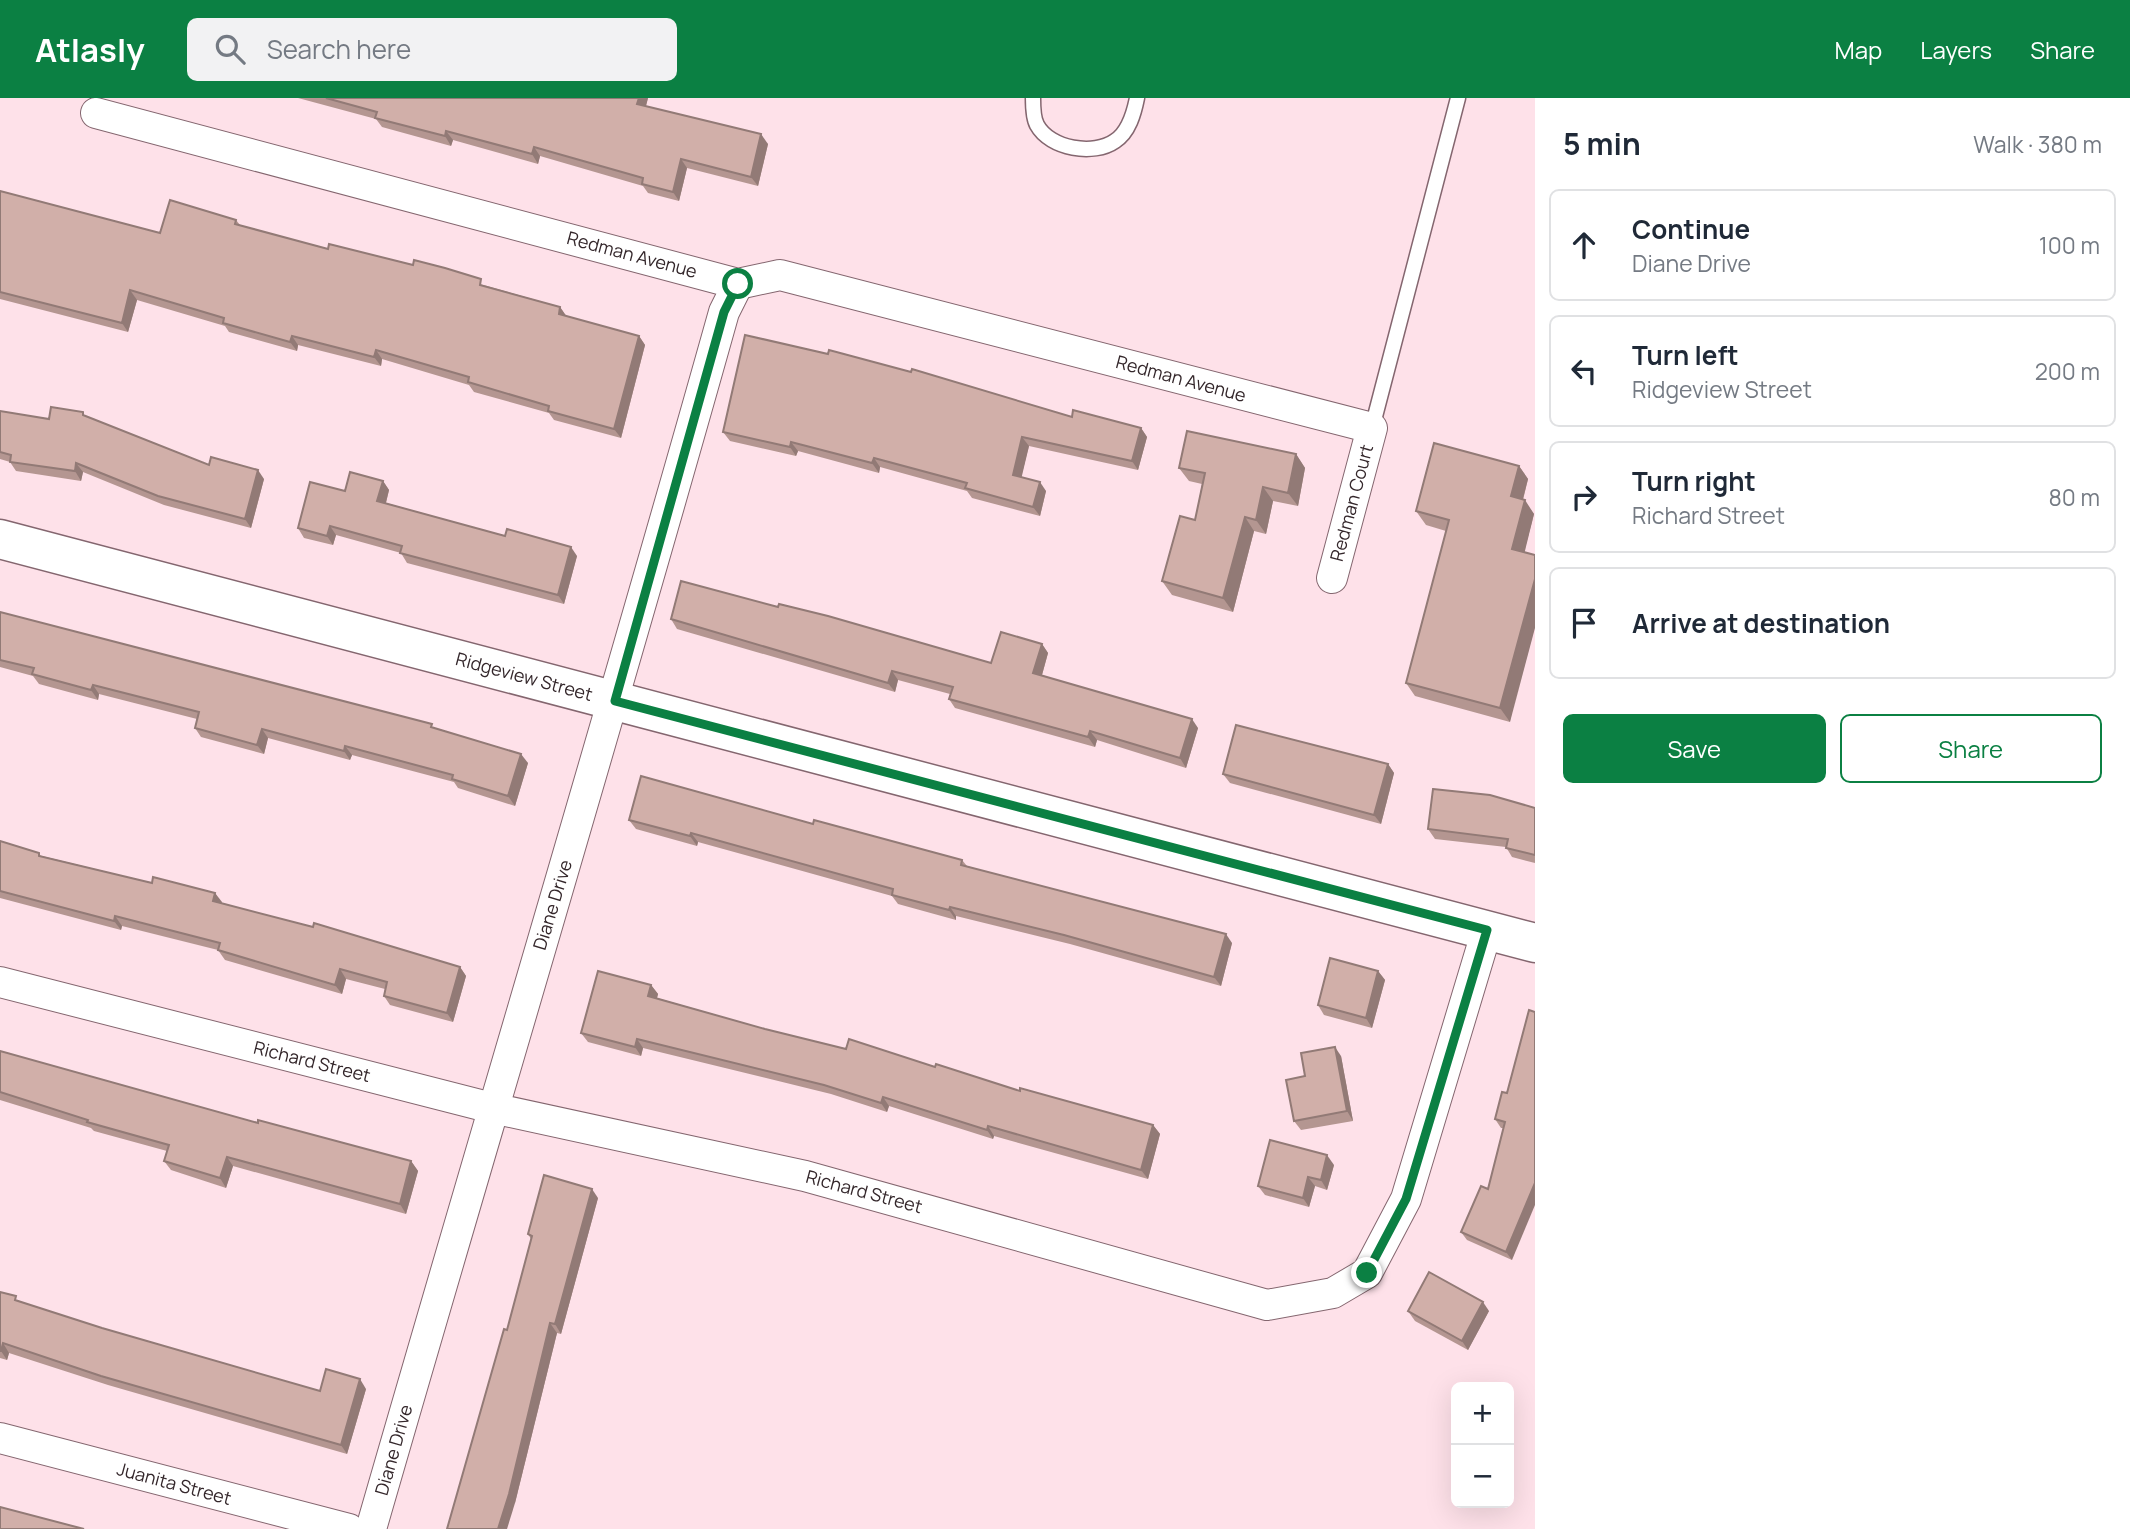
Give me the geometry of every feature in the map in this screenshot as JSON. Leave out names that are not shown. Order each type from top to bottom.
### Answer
[{"type":"street","name":"Redman Avenue","points":[[96,113],[738,284],[780,275],[1372,428]]},
{"type":"street","name":"Diane Drive","points":[[371,1529],[492,1108],[615,701],[724,312],[738,284]]},
{"type":"street","name":"Redman Court","points":[[1332,578],[1372,428]]},
{"type":"street","name":"Ridgeview Street","points":[[0,539],[1535,943]]},
{"type":"street","name":"Richard Street","points":[[0,982],[492,1108],[805,1176],[1267,1305],[1333,1293],[1367,1273],[1406,1199],[1487,930]]},
{"type":"street","name":"Juanita Street","points":[[0,1438],[349,1529]]},
{"type":"lane","points":[[1033,98],[1037,125],[1053,141],[1089,150],[1116,141],[1132,118],[1137,98]]},
{"type":"lane","points":[[1372,428],[1458,98]]},
{"type":"building","points":[[326,98],[639,98],[637,104],[761,134],[751,177],[681,159],[673,192],[642,184],[643,178],[534,147],[532,154],[446,131],[445,136],[375,118],[377,112]]},
{"type":"building","points":[[0,191],[160,233],[170,200],[236,220],[235,224],[328,249],[329,244],[413,265],[414,260],[445,268],[481,279],[480,285],[560,307],[559,314],[639,336],[614,429],[548,411],[549,406],[468,382],[469,377],[376,350],[374,357],[292,336],[290,342],[223,323],[224,318],[130,290],[122,323],[0,292]]},
{"type":"building","points":[[745,335],[828,354],[829,350],[911,372],[912,369],[1072,417],[1073,410],[1141,428],[1132,461],[1022,437],[1013,475],[1040,482],[1033,507],[965,488],[967,483],[874,458],[872,463],[791,442],[790,447],[723,432]]},
{"type":"building","points":[[51,407],[83,412],[83,415],[209,465],[211,457],[258,470],[245,519],[158,496],[76,463],[75,471],[10,462],[11,455],[0,452],[0,411],[49,419]]},
{"type":"building","points":[[1187,431],[1296,454],[1288,493],[1263,487],[1256,520],[1245,517],[1223,598],[1162,581],[1180,516],[1195,520],[1205,473],[1179,468]]},
{"type":"building","points":[[1434,443],[1519,466],[1511,496],[1525,500],[1512,549],[1535,555],[1535,579],[1500,708],[1406,683],[1449,520],[1416,511]]},
{"type":"building","points":[[350,472],[383,481],[377,501],[505,536],[507,529],[571,547],[558,595],[400,553],[402,546],[330,526],[327,536],[298,528],[310,482],[345,491]]},
{"type":"building","points":[[681,581],[778,607],[779,604],[828,616],[991,663],[1001,632],[1042,644],[1033,673],[1192,719],[1180,758],[1090,731],[1088,737],[949,699],[953,687],[892,671],[888,683],[671,619]]},
{"type":"building","points":[[0,612],[432,724],[431,727],[521,754],[508,796],[452,779],[453,775],[345,746],[344,751],[262,729],[257,745],[195,728],[199,712],[93,685],[91,690],[32,674],[34,668],[0,660]]},
{"type":"building","points":[[1236,725],[1388,764],[1374,815],[1223,774]]},
{"type":"building","points":[[641,776],[813,824],[814,820],[962,860],[961,865],[1226,934],[1214,977],[1064,935],[892,895],[893,889],[691,833],[690,836],[629,820]]},
{"type":"building","points":[[1433,789],[1490,795],[1535,808],[1535,855],[1506,848],[1508,839],[1428,829]]},
{"type":"building","points":[[0,841],[39,853],[39,856],[152,883],[153,877],[215,893],[213,901],[313,927],[314,923],[460,967],[447,1013],[384,996],[387,982],[340,969],[335,985],[218,950],[220,943],[115,916],[114,921],[0,891]]},
{"type":"building","points":[[1330,958],[1378,971],[1366,1018],[1318,1005]]},
{"type":"building","points":[[598,971],[651,985],[648,996],[765,1029],[846,1049],[849,1039],[935,1067],[936,1064],[1020,1091],[1020,1088],[1153,1125],[1141,1170],[988,1126],[987,1130],[883,1097],[881,1103],[824,1085],[637,1039],[635,1047],[581,1033]]},
{"type":"building","points":[[1529,1010],[1535,1012],[1535,1183],[1506,1252],[1461,1232],[1481,1186],[1488,1189],[1505,1122],[1495,1119],[1502,1092],[1507,1093]]},
{"type":"building","points":[[1335,1047],[1347,1111],[1294,1121],[1286,1080],[1305,1076],[1301,1053]]},
{"type":"building","points":[[0,1051],[258,1123],[258,1120],[411,1161],[400,1204],[227,1157],[220,1178],[164,1161],[169,1145],[87,1122],[88,1120],[0,1092]]},
{"type":"building","points":[[1270,1140],[1327,1155],[1321,1180],[1308,1177],[1303,1198],[1258,1186]]},
{"type":"building","points":[[544,1175],[592,1189],[555,1324],[550,1323],[509,1494],[498,1529],[447,1529],[504,1329],[507,1330],[532,1236],[528,1234]]},
{"type":"building","points":[[1429,1272],[1483,1302],[1462,1341],[1408,1311]]},
{"type":"building","points":[[0,1292],[16,1296],[15,1300],[102,1328],[320,1391],[326,1369],[360,1379],[341,1445],[101,1376],[3,1343],[0,1351]]},
{"type":"building","points":[[0,1507],[84,1529],[0,1529]]},
{"type":"route","points":[[738,284],[724,312],[615,701],[1487,930],[1406,1199],[1367,1273]]}]
